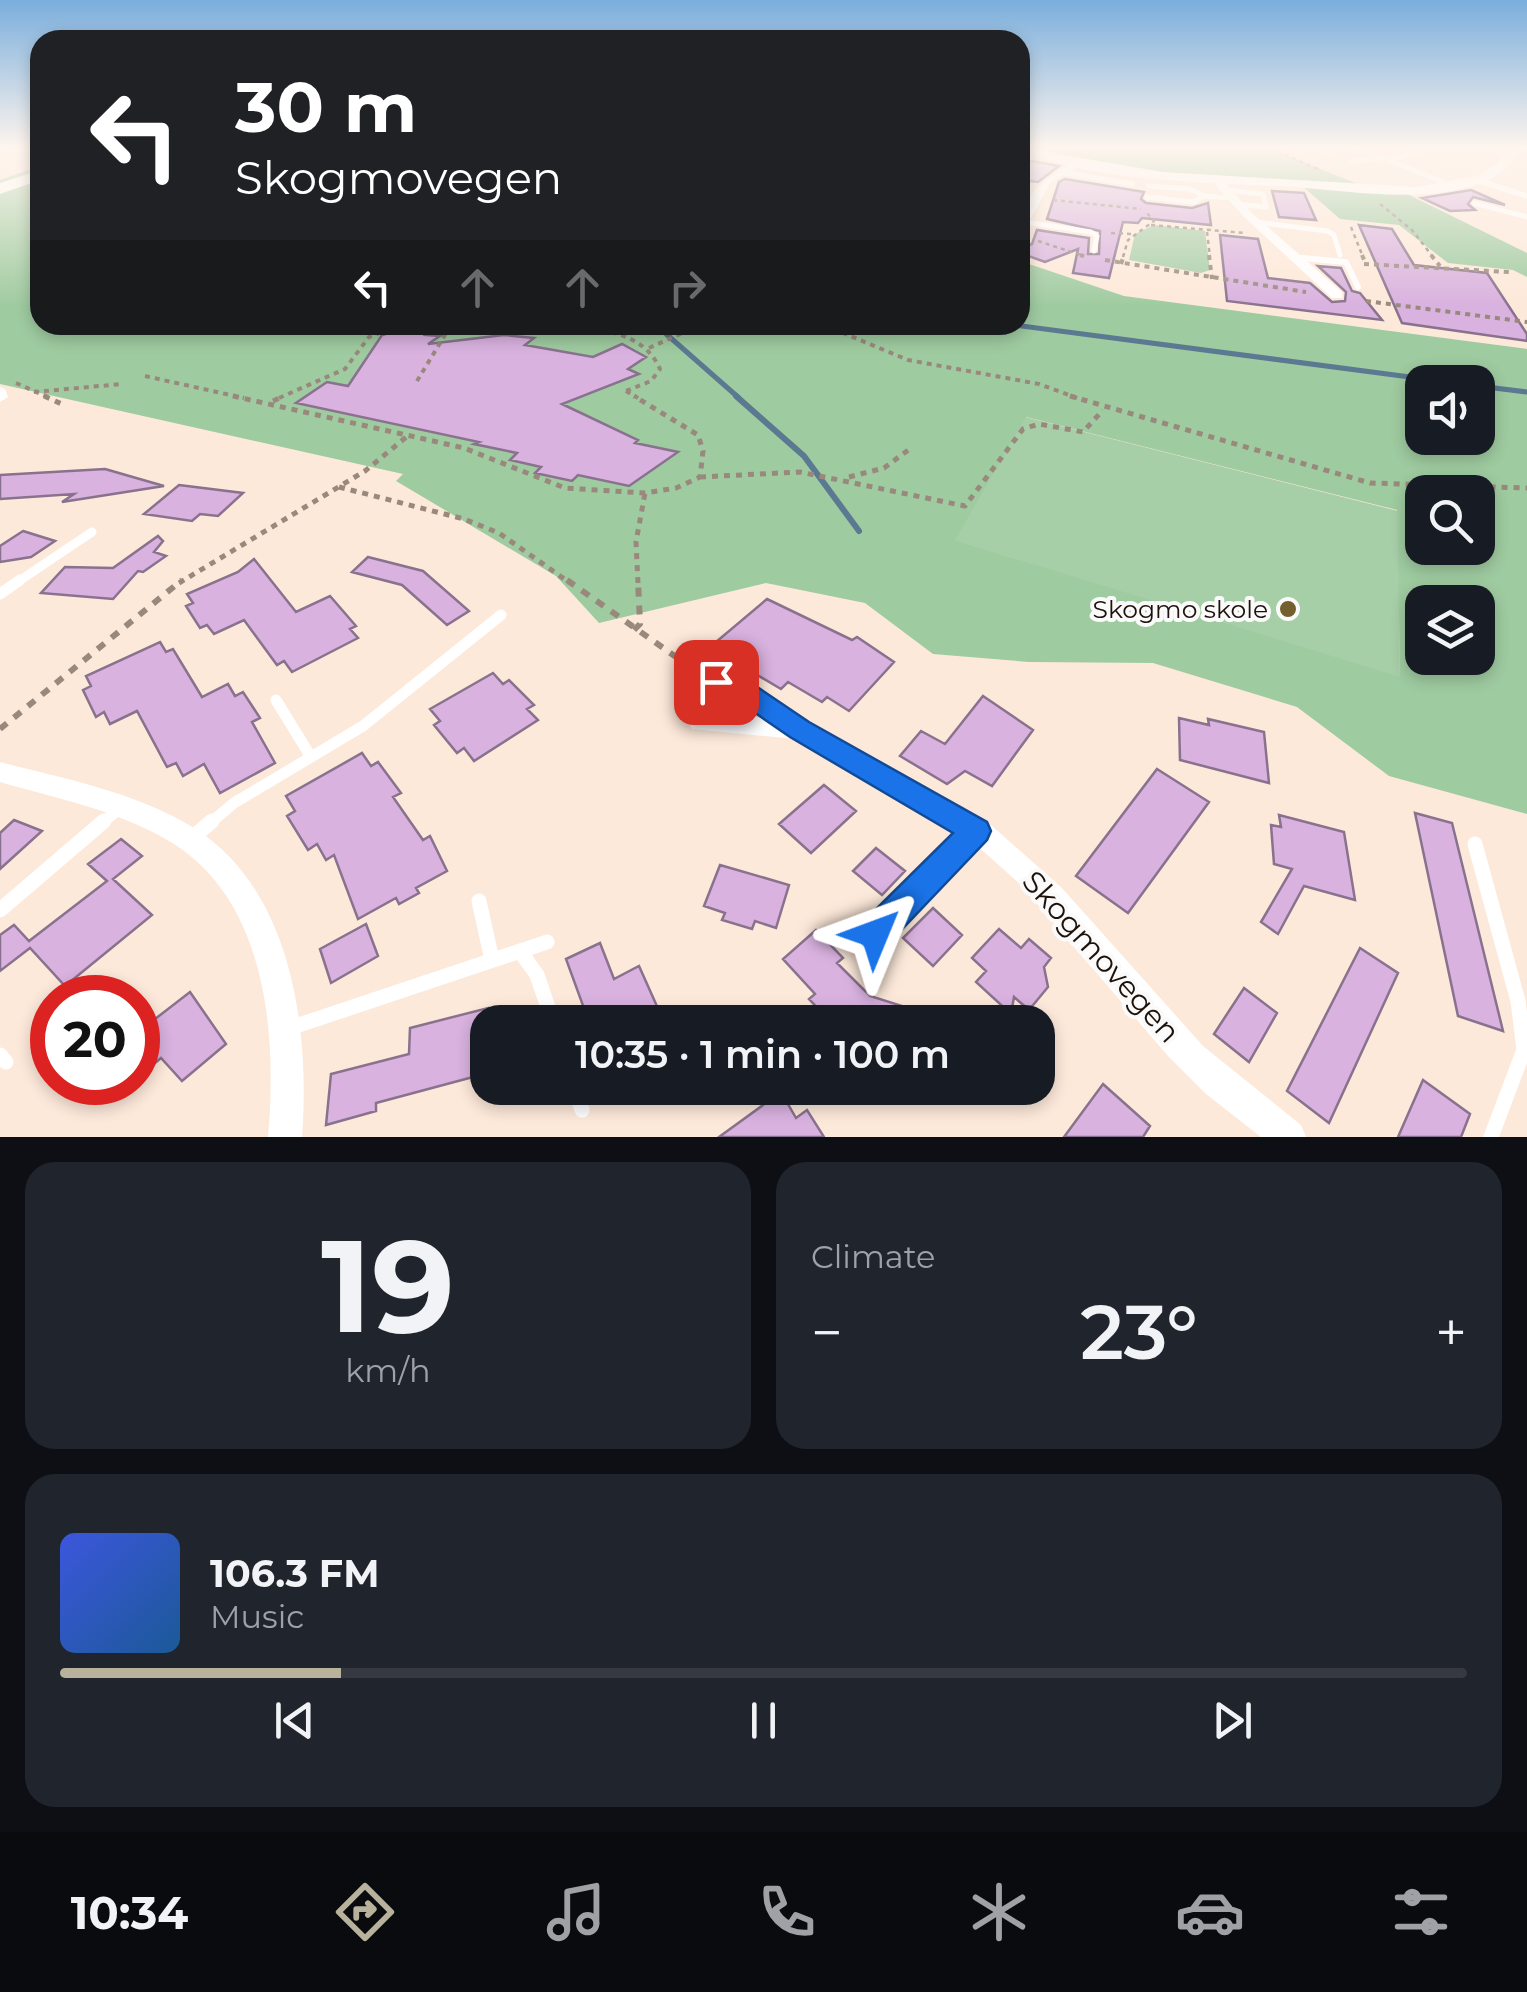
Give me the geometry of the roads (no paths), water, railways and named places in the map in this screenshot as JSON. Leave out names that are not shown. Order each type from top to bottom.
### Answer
[{"type":"street","points":[[1236,201],[1337,295]]},
{"type":"street","name":"Skogmovegen","points":[[800,730],[700,722],[692,708],[694,694],[704,684],[716,682],[737,687],[800,730],[1002,848],[1060,904],[1179,1045],[1289,1137]]},
{"type":"street","points":[[0,772],[121,807],[190,839],[225,874],[252,915],[274,974],[286,1029],[285,1137]]},
{"type":"lane","points":[[1474,203],[1527,218]]},
{"type":"lane","points":[[1259,225],[1332,233],[1340,255]]},
{"type":"lane","points":[[1030,226],[1095,234],[1094,251]]},
{"type":"lane","points":[[1292,257],[1346,262],[1358,287]]},
{"type":"lane","points":[[0,594],[92,532]]},
{"type":"lane","points":[[190,839],[234,804],[363,726],[501,615]]},
{"type":"lane","points":[[276,700],[311,757]]},
{"type":"lane","points":[[0,910],[121,807]]},
{"type":"lane","points":[[875,934],[976,831]]},
{"type":"lane","points":[[1476,844],[1522,1002],[1524,1050],[1492,1137]]},
{"type":"lane","points":[[479,901],[492,960]]},
{"type":"lane","points":[[286,1029],[546,942]]},
{"type":"lane","points":[[520,950],[537,976],[547,1005]]},
{"type":"lane","points":[[580,1105],[582,1110]]},
{"type":"waterway","points":[[1030,327],[1405,376]]},
{"type":"waterway","points":[[667,335],[739,398]]},
{"type":"waterway","points":[[1495,388],[1527,392]]},
{"type":"waterway","points":[[736,396],[804,456],[859,531]]},
{"type":"place","name":"Skogmo skole","points":[[1288,609]]}]
